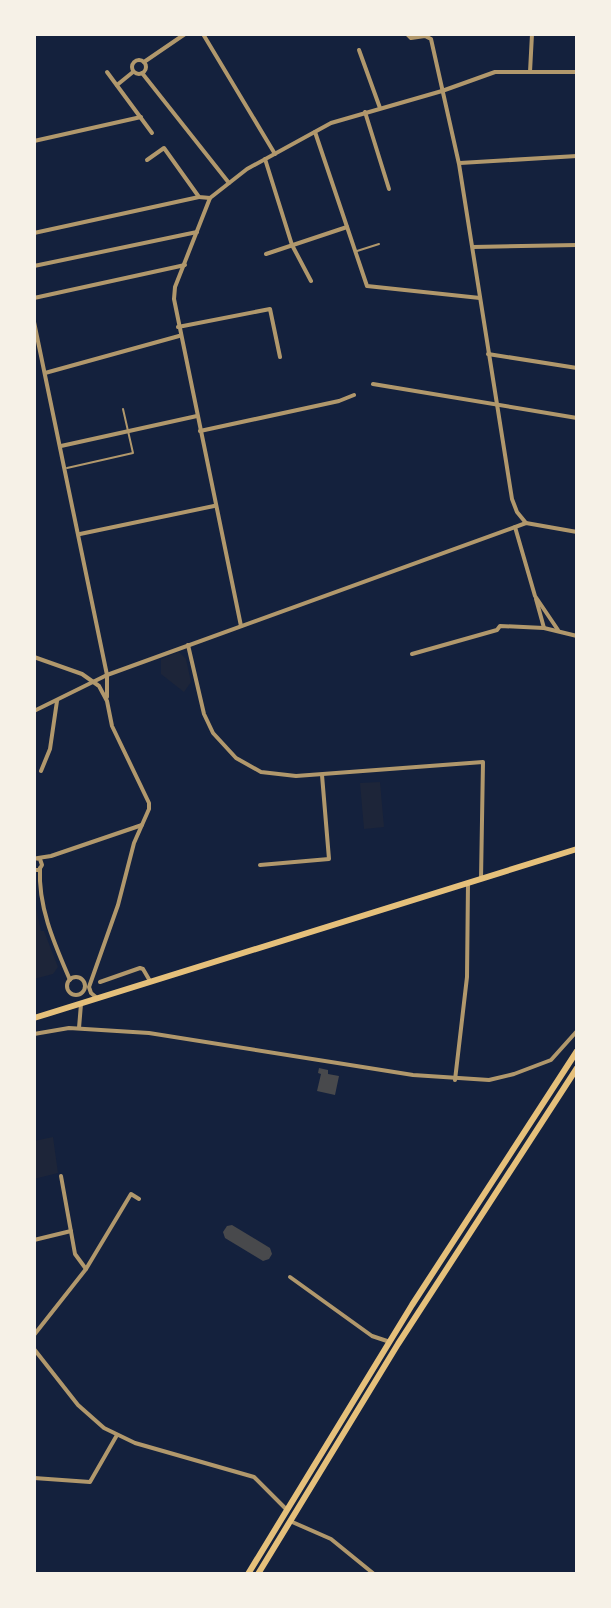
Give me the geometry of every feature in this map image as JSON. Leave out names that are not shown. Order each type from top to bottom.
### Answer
[{"type":"main road","points":[[34,1018],[577,849]]},
{"type":"main road","points":[[248,1574],[390,1342],[577,1051]]},
{"type":"main road","points":[[258,1574],[407,1331],[577,1068]]},
{"type":"street","points":[[144,62],[185,34]]},
{"type":"street","points":[[203,34],[275,154]]},
{"type":"street","points":[[407,34],[411,38],[430,38],[459,164],[512,499],[526,523]]},
{"type":"street","points":[[530,72],[532,34]]},
{"type":"street","points":[[359,50],[380,108]]},
{"type":"street","points":[[133,72],[131,65],[134,61],[144,62]]},
{"type":"street","points":[[142,73],[144,62]]},
{"type":"street","points":[[107,72],[152,133]]},
{"type":"street","points":[[117,85],[133,72],[142,73],[229,183]]},
{"type":"street","points":[[241,626],[179,336],[174,293],[210,198],[265,159],[337,120],[442,91],[495,72],[577,72]]},
{"type":"street","points":[[365,112],[389,189]]},
{"type":"street","points":[[34,141],[141,117]]},
{"type":"street","points":[[315,132],[367,286],[480,298]]},
{"type":"street","points":[[147,160],[164,148],[199,197]]},
{"type":"street","points":[[459,164],[577,156]]},
{"type":"street","points":[[265,159],[292,245],[311,281]]},
{"type":"street","points":[[34,233],[199,197],[210,198]]},
{"type":"street","points":[[266,254],[347,227]]},
{"type":"street","points":[[34,266],[197,232]]},
{"type":"street","points":[[473,247],[577,245]]},
{"type":"street","points":[[34,298],[185,265]]},
{"type":"street","points":[[178,327],[270,309],[280,357]]},
{"type":"street","points":[[34,322],[80,534],[107,675],[107,701],[112,726],[149,803],[89,987],[91,993],[99,998]]},
{"type":"street","points":[[45,373],[179,336]]},
{"type":"street","points":[[488,354],[577,368]]},
{"type":"street","points":[[373,384],[577,418]]},
{"type":"street","points":[[200,431],[339,401],[354,395]]},
{"type":"street","points":[[61,446],[197,416]]},
{"type":"street","points":[[80,534],[215,506]]},
{"type":"street","points":[[34,711],[107,675],[526,523],[577,532]]},
{"type":"street","points":[[515,527],[544,628]]},
{"type":"street","points":[[535,596],[550,622],[560,632]]},
{"type":"street","points":[[412,654],[497,630],[500,626],[544,628],[577,636]]},
{"type":"street","points":[[188,645],[204,714],[222,746],[261,772],[286,777],[483,762],[481,879]]},
{"type":"street","points":[[34,657],[82,674],[99,686],[107,701]]},
{"type":"street","points":[[41,771],[50,749],[57,701]]},
{"type":"street","points":[[260,865],[329,859],[322,774]]},
{"type":"street","points":[[79,1028],[77,1005],[68,989],[70,980],[53,942],[36,858],[51,856],[142,825]]},
{"type":"street","points":[[38,869],[51,856]]},
{"type":"street","points":[[455,1080],[467,977],[468,883]]},
{"type":"street","points":[[100,982],[140,968],[150,981]]},
{"type":"street","points":[[68,989],[77,995],[85,987],[81,979],[70,980]]},
{"type":"street","points":[[34,1034],[79,1028],[149,1033],[350,1066],[455,1080],[489,1080],[551,1060],[577,1031]]},
{"type":"street","points":[[61,1176],[75,1254],[86,1269]]},
{"type":"street","points":[[34,1335],[86,1269],[131,1194],[139,1199]]},
{"type":"street","points":[[34,1240],[71,1231]]},
{"type":"street","points":[[290,1277],[372,1336],[390,1342]]},
{"type":"street","points":[[34,1349],[78,1405],[117,1435],[254,1477],[286,1509]]},
{"type":"street","points":[[34,1478],[90,1482],[117,1435]]},
{"type":"street","points":[[290,1521],[331,1539],[374,1574]]},
{"type":"lane","points":[[356,252],[379,244]]},
{"type":"lane","points":[[66,468],[133,453],[123,409]]},
{"type":"shaded area","points":[[179,652],[186,659],[191,682],[184,692],[161,674],[161,659]]},
{"type":"shaded area","points":[[380,782],[384,827],[364,829],[360,783]]},
{"type":"shaded area","points":[[34,899],[41,931],[44,931],[58,967],[53,974],[34,979]]},
{"type":"shaded area","points":[[53,1137],[58,1173],[34,1179],[34,1141]]},
{"type":"building","points":[[319,1068],[339,1076],[335,1095],[317,1091],[321,1074],[318,1073]]},
{"type":"building","points":[[232,1225],[270,1248],[272,1254],[269,1259],[263,1261],[225,1238],[223,1232]]}]
